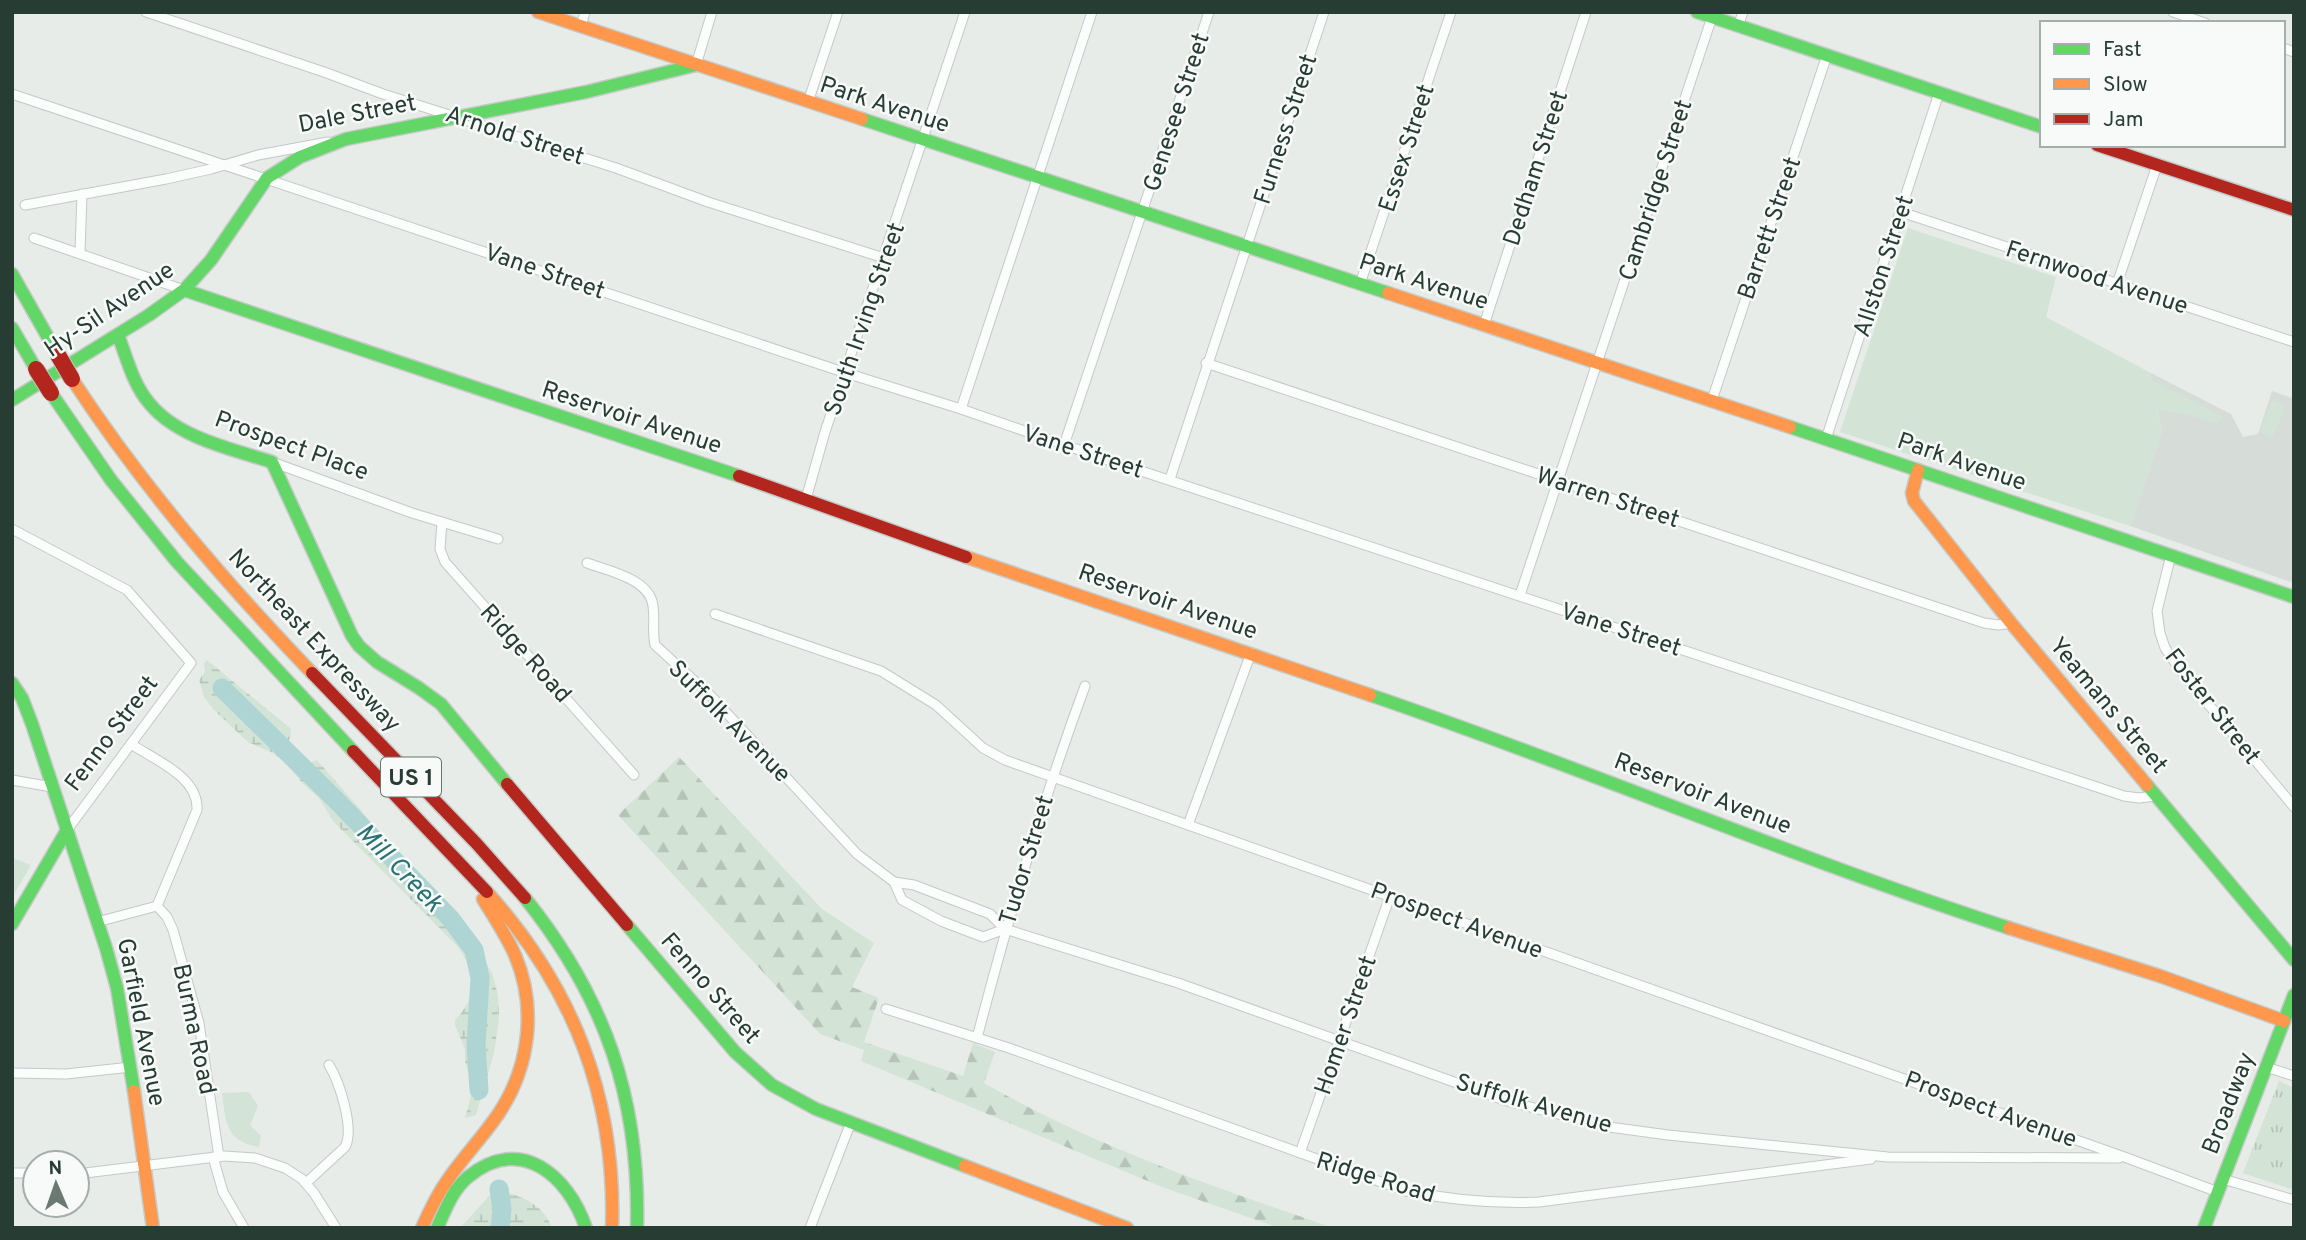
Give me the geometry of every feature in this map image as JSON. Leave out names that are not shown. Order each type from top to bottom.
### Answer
[{"type":"main road","name":"Park Avenue","points":[[538,12],[583,19],[696,65],[1712,400],[2294,597]]},
{"type":"main road","points":[[1705,15],[1740,19],[1827,55],[2040,126]]},
{"type":"main road","name":"Dale Street","points":[[346,139],[586,92],[696,65]]},
{"type":"main road","name":"Hy-Sil Avenue","points":[[12,400],[118,335],[184,290],[211,260],[267,178],[300,157],[346,139]]},
{"type":"main road","points":[[2103,147],[2294,211]]},
{"type":"main road","name":"Northeast Expressway","points":[[12,274],[72,379],[141,478],[190,539],[509,880],[560,944],[591,998],[620,1075],[633,1135],[637,1176],[637,1228]]},
{"type":"main road","name":"Reservoir Avenue","points":[[184,290],[806,499],[917,540],[1473,730],[1906,894],[2160,976],[2284,1021]]},
{"type":"main road","name":"Northeast Expressway","points":[[12,328],[51,393],[123,497],[184,570],[470,876],[531,947],[562,998],[593,1072],[606,1129],[612,1189],[612,1228]]},
{"type":"main road","name":"Prospect Place","points":[[118,335],[139,387],[159,415],[190,432],[272,462]]},
{"type":"main road","name":"Fenno Street","points":[[272,462],[355,643],[371,658],[427,692],[445,708],[486,760],[748,1066],[784,1093],[851,1122],[1127,1228]]},
{"type":"main road","name":"Yeamans Street","points":[[1918,470],[1912,494],[1914,501],[2011,622],[2294,960]]},
{"type":"main road","name":"Garfield Avenue","points":[[12,683],[27,710],[117,988],[131,1067],[153,1228]]},
{"type":"main road","points":[[12,924],[67,830]]},
{"type":"main road","points":[[422,1228],[446,1181],[509,1097],[520,1070],[527,1039],[527,1002],[520,969],[506,938],[470,876]]},
{"type":"main road","name":"Broadway","points":[[2204,1228],[2294,995]]},
{"type":"main road","points":[[437,1228],[453,1196],[468,1177],[490,1165],[515,1160],[537,1164],[558,1176],[578,1202],[586,1228]]},
{"type":"street","name":"Arnold Street","points":[[146,12],[383,94],[616,167],[708,202],[884,258]]},
{"type":"street","points":[[696,65],[712,12]]},
{"type":"street","points":[[808,102],[838,12]]},
{"type":"street","name":"South Irving Street","points":[[806,499],[965,12]]},
{"type":"street","points":[[961,409],[1092,12]]},
{"type":"street","name":"Genesee Street","points":[[1064,445],[1209,12]]},
{"type":"street","name":"Furness Street","points":[[1170,479],[1206,363],[1324,12]]},
{"type":"street","name":"Essex Street","points":[[1360,284],[1451,12]]},
{"type":"street","name":"Dedham Street","points":[[1484,325],[1586,12]]},
{"type":"street","points":[[2173,12],[2199,21]]},
{"type":"street","name":"Cambridge Street","points":[[1520,595],[1598,363],[1705,15]]},
{"type":"street","name":"Barrett Street","points":[[1712,400],[1827,55]]},
{"type":"street","name":"Allston Street","points":[[1826,439],[1939,93]]},
{"type":"street","name":"Vane Street","points":[[12,94],[2124,796],[2156,796]]},
{"type":"street","name":"Dale Street","points":[[25,205],[346,139]]},
{"type":"street","points":[[2118,284],[2157,165]]},
{"type":"street","points":[[80,252],[82,194]]},
{"type":"street","name":"Fernwood Avenue","points":[[1901,212],[2294,342]]},
{"type":"street","name":"Reservoir Avenue","points":[[34,238],[184,290]]},
{"type":"street","name":"Warren Street","points":[[1206,363],[1984,622],[2000,625],[2011,622]]},
{"type":"street","name":"Prospect Place","points":[[272,462],[498,539]]},
{"type":"street","name":"Ridge Road","points":[[442,522],[440,549],[448,566],[634,775]]},
{"type":"street","name":"Fenno Street","points":[[12,529],[127,590],[191,663],[67,830]]},
{"type":"street","name":"Foster Street","points":[[2171,555],[2157,611],[2165,648],[2184,675],[2294,807]]},
{"type":"street","name":"Suffolk Avenue","points":[[587,563],[623,576],[649,593],[653,603],[655,645],[710,695],[857,854],[894,882],[915,886],[990,914],[1005,929],[1178,983],[1507,1101],[1609,1127],[1888,1157],[2127,1158]]},
{"type":"street","name":"Prospect Avenue","points":[[715,614],[881,671],[936,705],[983,748],[1005,760],[2127,1158],[2220,1185],[2294,1200]]},
{"type":"street","points":[[1188,825],[1251,653]]},
{"type":"street","name":"Tudor Street","points":[[977,1038],[1005,929],[1051,776],[1084,686]]},
{"type":"street","points":[[97,922],[158,906],[197,810],[196,797],[188,783],[131,744]]},
{"type":"street","points":[[12,780],[52,786]]},
{"type":"street","name":"Suffolk Avenue","points":[[894,882],[902,900],[942,920],[983,937],[1005,929]]},
{"type":"street","name":"Homer Street","points":[[1300,1153],[1390,896]]},
{"type":"street","name":"Burma Road","points":[[158,906],[173,930],[199,1023],[223,1192],[244,1228]]},
{"type":"street","name":"Ridge Road","points":[[886,1009],[977,1038],[1406,1191],[1446,1199],[1496,1204],[1593,1197],[1888,1157]]},
{"type":"street","points":[[306,1182],[345,1147],[348,1141],[344,1107],[337,1081],[329,1065]]},
{"type":"street","points":[[12,1073],[66,1074],[131,1067]]},
{"type":"street","points":[[2266,1067],[2294,1076]]},
{"type":"street","points":[[810,1228],[851,1122]]},
{"type":"street","points":[[91,1172],[216,1157],[244,1156],[268,1161],[290,1170],[306,1182],[336,1228]]},
{"type":"shaded area","points":[[2149,372],[2231,414],[2243,437],[2258,434],[2272,391],[2294,399],[2294,583],[2130,526],[2162,431]]},
{"type":"green space","points":[[1908,228],[2056,277],[2046,317],[2149,372],[2150,379],[2223,417],[2217,423],[2186,414],[2157,410],[2162,431],[2130,526],[1840,432]]},
{"type":"green space","points":[[2272,400],[2286,405],[2273,437],[2260,432]]},
{"type":"green space","points":[[207,660],[290,728],[287,752],[291,761],[303,764],[317,760],[390,848],[468,933],[492,973],[498,995],[499,1019],[494,1053],[476,1115],[465,1118],[473,1088],[465,1061],[465,1049],[455,1025],[455,1020],[463,1011],[471,993],[471,975],[464,957],[458,947],[333,821],[319,798],[286,763],[273,753],[248,742],[214,710],[204,697],[199,680],[205,672],[204,664]]},
{"type":"green space","points":[[679,757],[822,909],[874,943],[852,987],[879,998],[864,1042],[963,1076],[973,1043],[995,1052],[984,1083],[1025,1105],[1108,1145],[1325,1225],[1324,1228],[1279,1228],[1162,1187],[861,1061],[864,1050],[820,1034],[618,815]]},
{"type":"green space","points":[[12,858],[31,865],[12,898]]},
{"type":"green space","points":[[2279,1081],[2294,1088],[2294,1190],[2243,1173]]},
{"type":"green space","points":[[249,1092],[258,1106],[250,1125],[261,1136],[259,1147],[239,1140],[233,1135],[226,1121],[222,1093]]},
{"type":"green space","points":[[499,1191],[531,1202],[543,1213],[552,1228],[460,1228],[490,1195]]},
{"type":"waterway","name":"Mill Creek","points":[[222,688],[337,801],[450,918],[474,950],[480,978],[476,1046],[479,1090]]},
{"type":"waterway","name":"Mill Creek","points":[[499,1189],[502,1209],[500,1228]]},
{"type":"traffic: fast","points":[[1697,12],[2040,126]]},
{"type":"traffic: fast","points":[[12,400],[149,315],[184,290],[211,260],[267,178],[300,157],[346,139],[586,92],[696,65]]},
{"type":"traffic: fast","points":[[862,119],[1388,293]]},
{"type":"traffic: fast","points":[[12,274],[58,355]]},
{"type":"traffic: fast","points":[[184,290],[739,476]]},
{"type":"traffic: fast","points":[[12,328],[36,369]]},
{"type":"traffic: fast","points":[[118,335],[139,388],[162,416],[190,434],[272,462],[359,646],[377,662],[441,704],[507,784]]},
{"type":"traffic: fast","points":[[51,393],[111,480],[177,562],[353,751]]},
{"type":"traffic: fast","points":[[1790,427],[2294,597]]},
{"type":"traffic: fast","points":[[12,683],[22,698],[32,724],[106,948],[117,988],[134,1091]]},
{"type":"traffic: fast","points":[[1370,695],[1530,752],[1848,872],[2009,928]]},
{"type":"traffic: fast","points":[[2147,785],[2294,960]]},
{"type":"traffic: fast","points":[[12,924],[67,830]]},
{"type":"traffic: fast","points":[[525,898],[577,974],[597,1013],[612,1052],[632,1136],[637,1228]]},
{"type":"traffic: fast","points":[[627,925],[735,1052],[772,1085],[816,1109],[965,1166]]},
{"type":"traffic: fast","points":[[2204,1228],[2294,995]]},
{"type":"traffic: fast","points":[[437,1228],[462,1182],[487,1165],[506,1159],[523,1160],[540,1166],[554,1177],[578,1209],[586,1228]]},
{"type":"traffic: slow","points":[[538,12],[862,119]]},
{"type":"traffic: slow","points":[[1388,293],[1790,427]]},
{"type":"traffic: slow","points":[[72,379],[155,495],[185,532],[312,673]]},
{"type":"traffic: slow","points":[[1918,470],[1912,493],[1914,501],[2011,623],[2147,785]]},
{"type":"traffic: slow","points":[[966,557],[1370,695]]},
{"type":"traffic: slow","points":[[487,892],[518,929],[544,967],[584,1048],[597,1090],[606,1134],[612,1228]]},
{"type":"traffic: slow","points":[[422,1228],[443,1186],[499,1113],[509,1095],[518,1076],[527,1036],[528,1015],[522,975],[515,955],[483,899]]},
{"type":"traffic: slow","points":[[2009,928],[2160,976],[2284,1021]]},
{"type":"traffic: slow","points":[[134,1091],[153,1228]]},
{"type":"traffic: slow","points":[[965,1166],[1127,1228]]},
{"type":"traffic: jam","points":[[2103,147],[2294,210]]},
{"type":"traffic: jam","points":[[58,355],[72,379]]},
{"type":"traffic: jam","points":[[36,369],[51,393]]},
{"type":"traffic: jam","points":[[739,476],[966,557]]},
{"type":"traffic: jam","points":[[312,673],[476,843],[525,898]]},
{"type":"traffic: jam","points":[[353,751],[487,892]]},
{"type":"traffic: jam","points":[[507,784],[627,925]]}]
